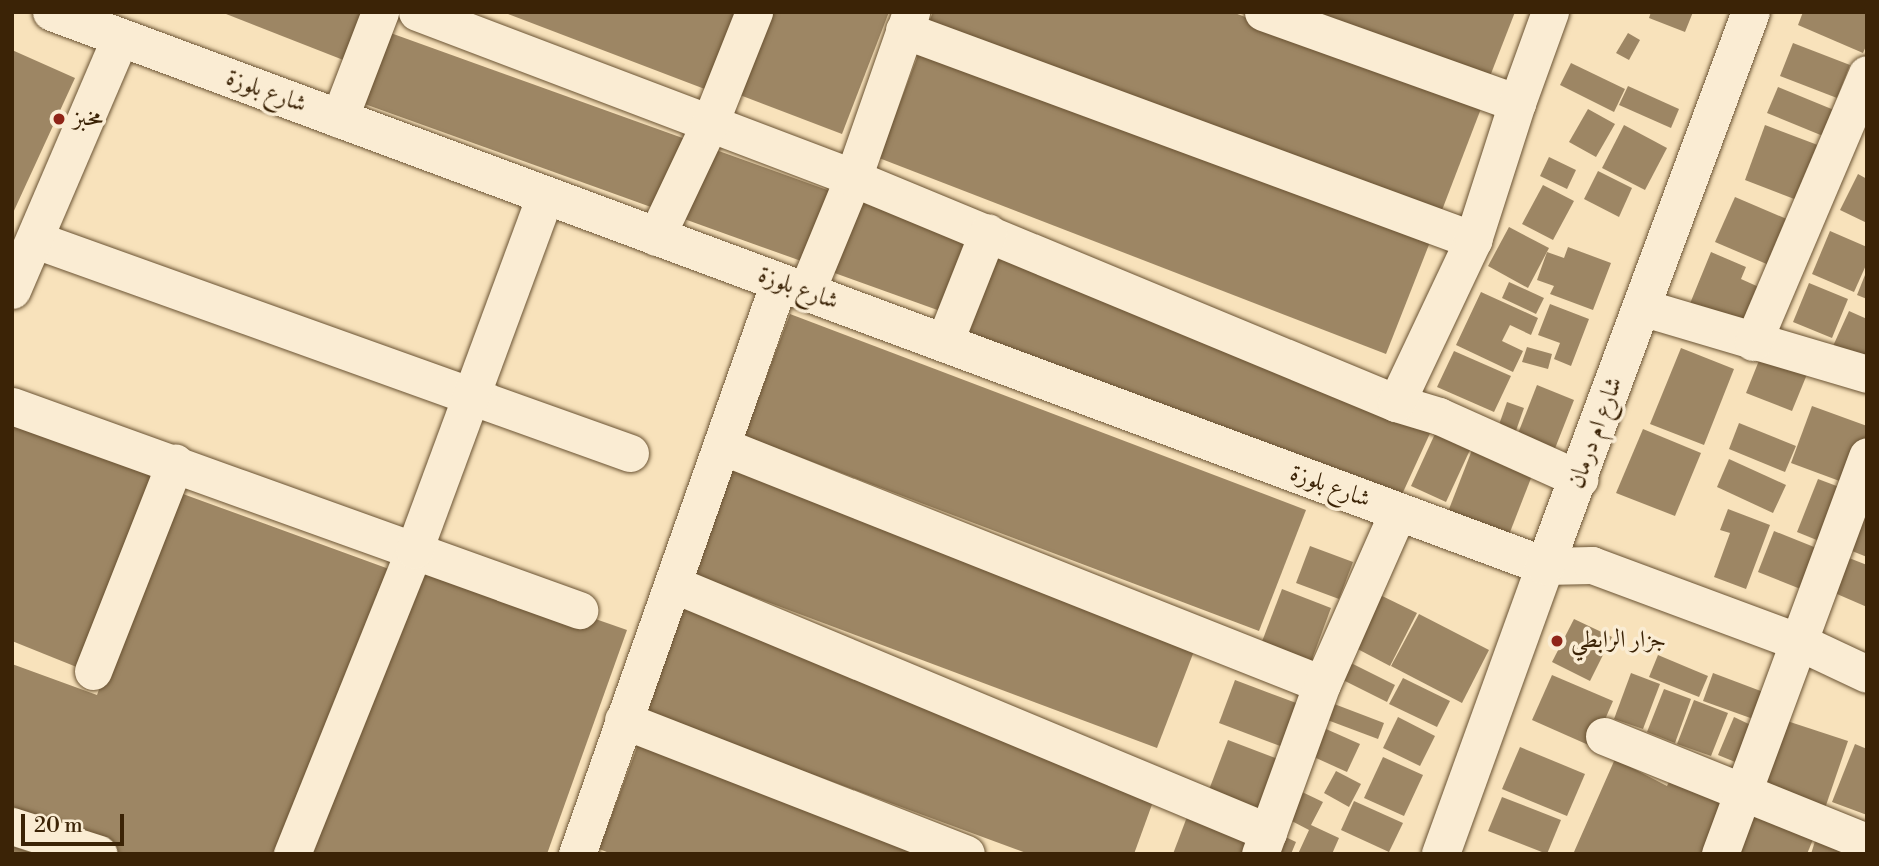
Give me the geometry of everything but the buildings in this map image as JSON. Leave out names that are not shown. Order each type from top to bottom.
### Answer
[{"type":"street","name":"شارع بلوزة","points":[[52,12],[115,28],[339,119],[1545,566]]},
{"type":"street","points":[[339,119],[380,12]]},
{"type":"street","points":[[417,12],[988,232],[1396,403],[1439,416],[1579,479]]},
{"type":"street","points":[[656,237],[709,125],[754,12]]},
{"type":"street","points":[[1263,12],[1517,103]]},
{"type":"street","points":[[1396,403],[1473,240],[1517,103],[1550,12]]},
{"type":"street","name":"شارع ام درمان","points":[[1441,854],[1751,12]]},
{"type":"street","points":[[577,854],[722,446],[792,287],[853,178],[907,21],[1473,240]]},
{"type":"street","points":[[12,290],[36,240],[115,28]]},
{"type":"street","points":[[1753,342],[1867,74]]},
{"type":"street","points":[[292,854],[414,550],[545,195]]},
{"type":"street","points":[[944,343],[988,232]]},
{"type":"street","points":[[36,240],[630,453]]},
{"type":"street","points":[[1641,307],[1867,374]]},
{"type":"street","points":[[12,406],[579,610]]},
{"type":"street","points":[[722,446],[1322,684]]},
{"type":"street","points":[[1720,854],[1867,456]]},
{"type":"street","points":[[93,671],[175,463]]},
{"type":"street","points":[[673,584],[1264,843],[1322,684],[1398,512]]},
{"type":"street","points":[[1545,566],[1592,565],[1799,642],[1867,674]]},
{"type":"street","points":[[623,720],[967,854]]},
{"type":"street","points":[[1604,736],[1867,842]]},
{"type":"street","points":[[12,825],[92,853]]},
{"type":"place","name":"مخبز","points":[[59,119]]},
{"type":"place","name":"جزار الرابطي","points":[[1557,641]]}]
